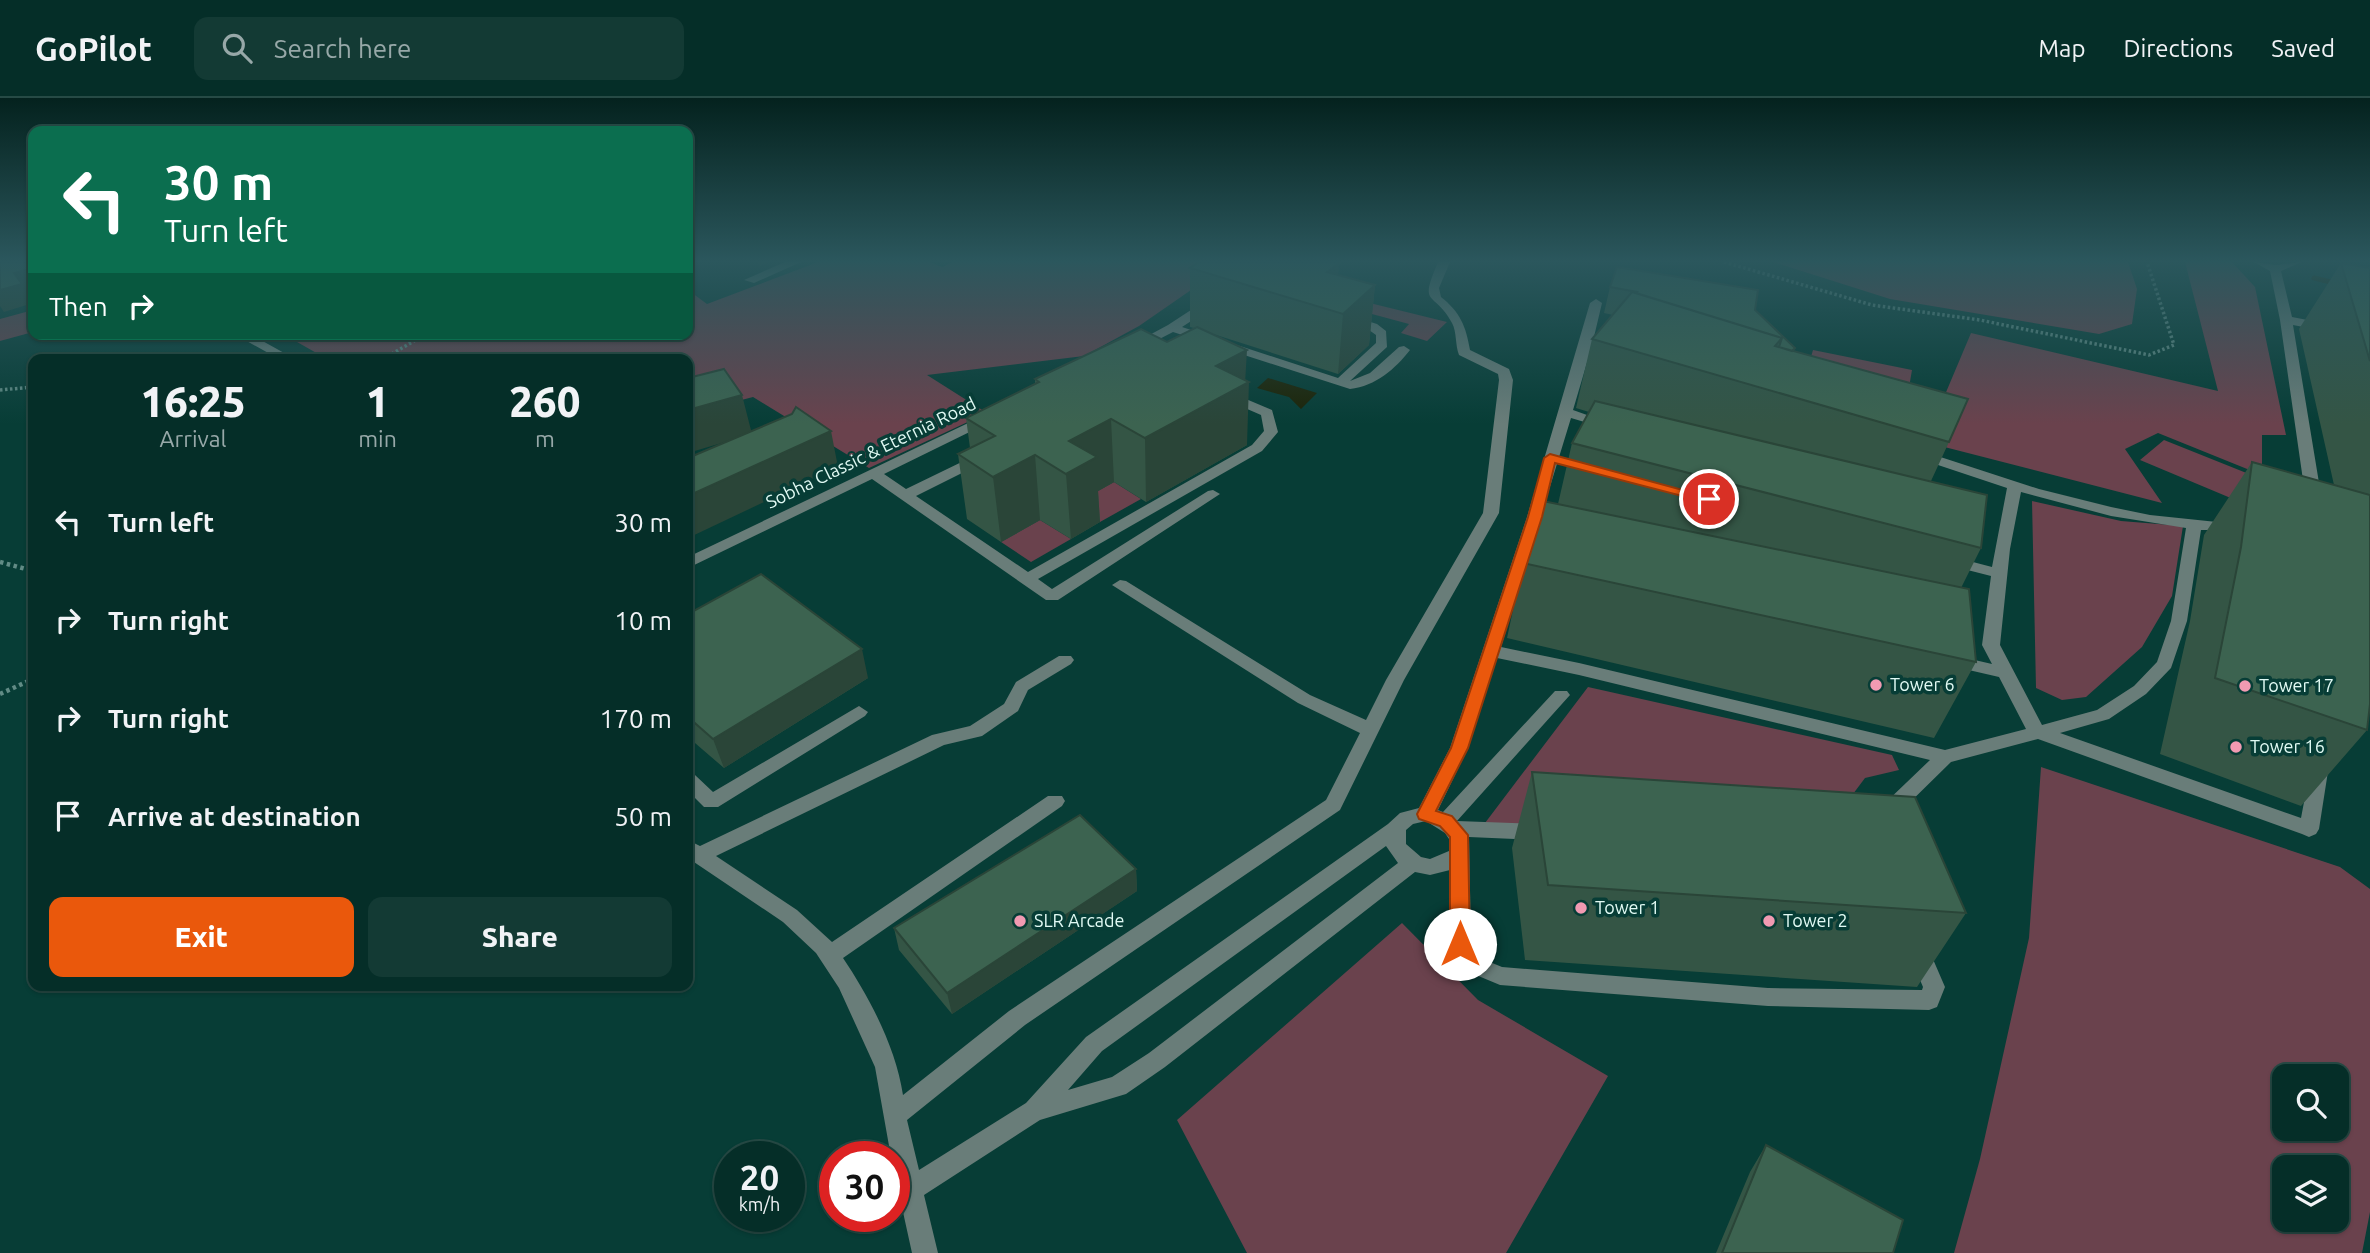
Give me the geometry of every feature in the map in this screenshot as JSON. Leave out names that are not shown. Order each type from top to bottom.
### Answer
[{"type":"street","points":[[1173,316],[1175,326]]},
{"type":"street","points":[[1122,353],[1190,316]]},
{"type":"street","points":[[1340,383],[1382,344],[1379,329],[1344,316]]},
{"type":"street","points":[[894,1116],[1017,1018],[1332,805],[1395,680],[1492,513],[1506,380],[1504,372],[1464,352],[1460,325],[1454,316]]},
{"type":"street","points":[[1426,814],[1459,748],[1490,651],[1525,567],[1541,519],[1557,459],[1564,411],[1592,316]]},
{"type":"street","points":[[2285,316],[2315,505],[2307,511]]},
{"type":"street","points":[[2286,320],[2370,336]]},
{"type":"street","points":[[1175,326],[1354,387],[1363,385],[1404,350]]},
{"type":"street","points":[[252,340],[279,354]]},
{"type":"street","points":[[1586,342],[1625,356]]},
{"type":"street","points":[[1027,579],[1257,448],[1271,432],[1267,414],[1217,391]]},
{"type":"street","points":[[1564,411],[1617,428]]},
{"type":"street","name":"Sobha Classic & Eternia Road","points":[[693,561],[998,413]]},
{"type":"street","points":[[1898,447],[2086,508],[2194,526],[2247,528]]},
{"type":"street","points":[[905,495],[990,453]]},
{"type":"street","points":[[873,473],[1052,596],[1213,494]]},
{"type":"street","points":[[2015,486],[1996,547],[2001,574],[1984,643],[2036,731],[2309,829],[2323,748]]},
{"type":"street","points":[[1879,835],[1887,812],[1945,757],[2102,715],[2140,690],[2165,664],[2179,621],[2194,526]]},
{"type":"street","points":[[1935,557],[2001,574]]},
{"type":"street","points":[[1120,585],[1304,699],[1370,730]]},
{"type":"street","points":[[1490,651],[1593,672],[1945,757]]},
{"type":"street","points":[[1936,657],[2003,672]]},
{"type":"street","points":[[693,851],[939,740],[976,731],[1012,707],[1022,686],[1065,660]]},
{"type":"street","points":[[1561,695],[1454,833],[1460,944],[1472,964],[1500,976],[1768,997],[1929,1000],[1934,987],[1911,934]]},
{"type":"street","points":[[693,785],[711,802],[859,712]]},
{"type":"street","points":[[829,956],[1055,801]]},
{"type":"street","points":[[911,1189],[1034,1111],[1094,1044],[1394,830],[1406,818],[1426,814],[1454,833],[1563,833]]},
{"type":"street","points":[[1394,830],[1393,837],[1398,852],[1412,863],[1442,865],[1457,856],[1454,833]]},
{"type":"street","points":[[693,851],[790,916],[824,947],[847,982],[887,1067],[894,1116],[925,1253]]},
{"type":"street","points":[[1034,1111],[1118,1086],[1157,1060],[1412,863]]},
{"type":"path","points":[[1950,316],[2148,355],[2174,345],[2165,316]]},
{"type":"path","points":[[392,354],[416,340]]},
{"type":"path","points":[[0,390],[28,387]]},
{"type":"path","points":[[0,562],[28,570]]},
{"type":"path","points":[[0,694],[28,681]]},
{"type":"shaded area","points":[[28,316],[28,333],[0,341],[0,319]]},
{"type":"shaded area","points":[[693,316],[1154,316],[1084,356],[927,375],[987,413],[869,468],[753,397],[693,413],[693,354],[318,354],[294,340],[693,340]]},
{"type":"shaded area","points":[[1379,316],[1422,316],[1447,322],[1427,341],[1401,333],[1409,324]]},
{"type":"shaded area","points":[[1991,316],[2133,316],[2132,324],[2099,334]]},
{"type":"shaded area","points":[[2199,316],[2261,316],[2286,435],[2262,435],[2262,475],[2158,433],[2125,449],[2162,503],[1925,442],[1971,333],[2218,391]]},
{"type":"shaded area","points":[[1813,350],[1912,370],[1904,417],[1800,394]]},
{"type":"shaded area","points":[[1268,378],[1317,393],[1301,409],[1289,397],[1257,388]]},
{"type":"shaded area","points":[[2164,440],[2269,482],[2245,504],[2140,460]]},
{"type":"shaded area","points":[[1114,482],[1141,499],[1100,522],[1073,505]]},
{"type":"shaded area","points":[[2032,501],[2121,521],[2183,526],[2172,596],[2142,647],[2086,697],[2062,700],[2036,688]]},
{"type":"shaded area","points":[[1040,520],[1071,539],[1031,562],[1001,542]]},
{"type":"shaded area","points":[[1588,687],[1892,755],[1899,770],[1865,778],[1844,806],[1849,834],[1485,823]]},
{"type":"shaded area","points":[[2041,767],[2340,867],[2370,889],[2370,1212],[2362,1253],[1954,1253],[1980,1159],[2029,938]]},
{"type":"shaded area","points":[[1402,923],[1478,1000],[1608,1076],[1506,1253],[1247,1253],[1177,1120]]},
{"type":"building","points":[[1612,316],[1710,316],[1782,338],[1775,346],[1968,399],[1949,442],[1592,339]]},
{"type":"building","points":[[1710,316],[1761,316],[1795,348],[1792,351],[1779,347],[1782,338]]},
{"type":"building","points":[[2357,316],[2370,316],[2370,361]]},
{"type":"building","points":[[1197,327],[1247,350],[1216,366],[1249,382],[1145,438],[1111,419],[1069,441],[1097,457],[1066,474],[1035,455],[993,477],[958,454],[995,436],[966,418],[1039,382],[1035,379],[1141,329],[1167,342]]},
{"type":"building","points":[[724,369],[742,395],[693,409],[693,377]]},
{"type":"building","points":[[1595,401],[1987,495],[1981,548],[1572,443]]},
{"type":"building","points":[[796,407],[831,431],[693,494],[693,456],[792,414]]},
{"type":"building","points":[[2252,462],[2370,495],[2370,704],[2367,730],[2215,678],[2241,547]]},
{"type":"building","points":[[1543,501],[1969,589],[1976,662],[1523,563]]},
{"type":"building","points":[[761,574],[862,649],[713,739],[693,721],[693,611]]},
{"type":"building","points":[[1532,772],[1915,797],[1966,913],[1548,885]]},
{"type":"building","name":"SLR Arcade","points":[[1080,815],[1136,869],[947,993],[894,928]]},
{"type":"building","points":[[1766,1145],[1903,1220],[1893,1253],[1722,1253]]},
{"type":"place","name":"Tower 6","points":[[1876,685]]},
{"type":"place","name":"Tower 17","points":[[2245,686]]},
{"type":"place","name":"Tower 16","points":[[2236,747]]},
{"type":"place","name":"Tower 1","points":[[1581,908]]},
{"type":"place","name":"SLR Arcade","points":[[1020,921]]},
{"type":"place","name":"Tower 2","points":[[1769,921]]},
{"type":"route","points":[[1460,944],[1461,842],[1451,824],[1426,814],[1459,748],[1535,517],[1550,458],[1709,499]]}]
